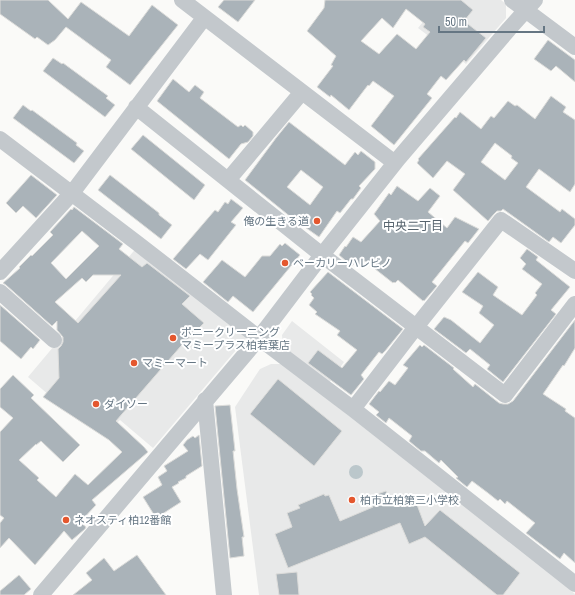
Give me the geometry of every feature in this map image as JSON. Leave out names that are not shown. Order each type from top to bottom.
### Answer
[{"type":"street","points":[[182,0],[395,163]]},
{"type":"street","points":[[512,0],[531,5],[575,48]]},
{"type":"street","points":[[50,591],[205,400],[258,338],[395,163],[531,5]]},
{"type":"street","points":[[0,272],[72,193],[204,18]]},
{"type":"street","points":[[228,180],[302,92]]},
{"type":"street","points":[[136,107],[322,255],[505,395],[575,304]]},
{"type":"street","points":[[0,139],[72,193],[258,338],[353,409],[575,584]]},
{"type":"street","points":[[353,409],[501,220],[575,271]]},
{"type":"street","points":[[0,292],[54,340]]},
{"type":"street","points":[[205,400],[224,595]]},
{"type":"shaded area","points":[[441,0],[501,0],[506,4],[506,18],[466,64],[418,28]]},
{"type":"shaded area","points":[[138,246],[247,337],[153,448],[120,420],[104,436],[78,420],[28,377]]},
{"type":"shaded area","points":[[292,321],[344,362],[329,383],[283,349],[282,335]]},
{"type":"shaded area","name":"柏市立柏第三小学校","points":[[271,364],[283,364],[575,595],[259,595],[235,407],[260,369]]},
{"type":"shaded area","points":[[353,465],[359,465],[363,469],[363,475],[359,479],[353,479],[349,475],[349,469]]},
{"type":"building","points":[[0,0],[48,0],[68,19],[81,2],[129,36],[152,5],[178,25],[130,85],[106,67],[111,60],[66,27],[55,40],[48,45],[37,37],[35,39],[0,14]]},
{"type":"building","points":[[224,0],[255,0],[238,22],[218,7]]},
{"type":"building","points":[[325,0],[461,0],[473,10],[464,21],[486,38],[466,62],[464,60],[446,80],[441,76],[427,94],[432,98],[394,145],[371,126],[394,96],[373,81],[369,86],[368,85],[349,110],[331,95],[330,97],[317,87],[333,66],[331,65],[336,56],[307,31],[324,8]],"holes":[[[406,9],[425,24],[423,27],[430,32],[416,49],[397,34],[379,54],[361,41],[382,18],[393,28]]]},
{"type":"building","points":[[548,40],[575,60],[575,82],[556,66],[551,71],[534,59]]},
{"type":"building","points":[[53,58],[62,64],[63,63],[108,96],[106,98],[115,105],[105,117],[43,71]]},
{"type":"building","points":[[173,79],[189,92],[195,85],[204,92],[200,98],[238,127],[241,125],[243,127],[245,125],[253,132],[253,136],[248,142],[241,144],[229,159],[157,101]]},
{"type":"building","points":[[551,96],[566,107],[563,112],[575,120],[575,184],[570,192],[539,169],[526,187],[560,212],[562,209],[575,219],[575,225],[561,243],[553,237],[549,242],[503,209],[501,211],[497,211],[488,221],[453,190],[465,174],[447,161],[433,178],[417,163],[419,160],[418,159],[460,112],[481,129],[491,116],[494,118],[508,101],[515,106],[517,105],[535,119]],"holes":[[[495,143],[512,156],[511,158],[518,163],[505,180],[481,162]]]},
{"type":"building","points":[[23,105],[77,143],[76,145],[84,151],[74,163],[13,118]]},
{"type":"building","points":[[289,122],[345,165],[355,152],[358,155],[361,151],[375,162],[375,169],[359,186],[361,188],[353,199],[351,199],[340,213],[337,211],[319,237],[292,218],[245,180]],"holes":[[[301,170],[323,187],[310,205],[287,187]]]},
{"type":"building","points":[[143,135],[205,185],[194,200],[131,149]]},
{"type":"building","points":[[31,175],[57,195],[36,218],[23,206],[16,213],[6,203]]},
{"type":"building","points":[[110,175],[172,225],[161,239],[98,190]]},
{"type":"building","points":[[397,186],[418,201],[430,188],[440,196],[428,212],[447,228],[455,217],[479,229],[468,243],[465,241],[432,282],[437,286],[424,301],[398,280],[393,283],[365,261],[361,266],[355,262],[352,266],[339,255],[353,237],[361,242],[380,221],[374,214],[389,193],[391,195]]},
{"type":"building","points":[[231,199],[243,208],[231,222],[236,225],[208,260],[200,254],[186,269],[173,259],[215,210],[218,212],[225,202],[228,204]]},
{"type":"building","points":[[74,207],[123,244],[119,249],[142,267],[147,263],[190,296],[182,304],[204,323],[181,346],[116,421],[148,452],[92,500],[96,505],[80,522],[86,527],[85,529],[72,540],[64,531],[35,565],[9,538],[0,548],[0,523],[4,518],[0,515],[0,432],[13,418],[0,407],[0,389],[13,375],[34,395],[31,398],[80,445],[63,462],[41,441],[19,460],[39,478],[37,480],[56,497],[75,474],[88,485],[122,452],[109,440],[43,397],[59,378],[58,349],[63,342],[63,337],[57,330],[57,321],[52,326],[3,283],[53,235],[50,232],[71,209],[72,210]],"holes":[[[82,231],[99,246],[66,279],[51,263]],[[93,275],[121,275],[78,323],[55,302],[82,278],[86,282]]]},
{"type":"building","points":[[285,243],[300,255],[253,312],[233,296],[228,302],[203,282],[222,260],[245,277],[262,256],[270,256],[280,244],[282,246]]},
{"type":"building","points":[[527,249],[538,257],[536,260],[570,287],[551,310],[556,314],[503,382],[487,369],[490,365],[470,349],[466,353],[434,329],[444,317],[451,320],[480,343],[494,325],[479,313],[483,306],[462,292],[478,272],[498,287],[493,295],[522,315],[537,295],[535,293],[542,284],[522,269],[526,264],[520,258]]},
{"type":"building","points":[[328,272],[403,329],[382,354],[379,352],[361,375],[364,379],[351,395],[308,363],[318,350],[342,368],[357,350],[337,335],[340,331],[315,314],[317,312],[309,305],[314,298],[310,292]]},
{"type":"building","points":[[0,305],[40,340],[33,349],[31,347],[21,359],[0,341]]},
{"type":"building","points":[[575,320],[575,348],[564,366],[563,365],[543,394],[566,409],[565,411],[575,418],[575,563],[564,553],[560,559],[526,533],[535,523],[507,501],[505,504],[500,499],[498,501],[472,481],[467,487],[456,478],[458,477],[441,460],[439,463],[425,451],[421,451],[409,441],[412,436],[389,418],[386,423],[376,415],[379,412],[369,404],[389,381],[395,385],[408,368],[403,365],[420,345],[422,347],[424,345],[454,368],[453,369],[473,387],[475,384],[499,403],[508,404],[513,401]]},
{"type":"building","points":[[278,379],[342,431],[314,466],[250,414]]},
{"type":"building","points":[[230,405],[237,489],[244,537],[242,537],[244,556],[230,558],[215,406]]},
{"type":"building","points":[[199,435],[202,466],[172,487],[181,502],[156,518],[143,497],[162,485],[158,477],[167,471],[164,466],[188,451],[183,445],[193,436],[195,438]]},
{"type":"building","points":[[386,491],[390,501],[413,494],[425,526],[440,510],[520,573],[503,595],[497,595],[425,537],[409,544],[400,523],[288,568],[275,534],[292,527],[287,513],[300,508],[298,505],[324,494],[325,496],[329,495],[340,521],[373,507],[369,497]]},
{"type":"building","points":[[137,555],[166,595],[73,595],[92,580],[86,573],[104,558],[114,571]]},
{"type":"building","points":[[297,572],[299,595],[279,595],[276,574]]},
{"type":"building","points":[[19,575],[31,589],[24,595],[0,595],[0,591]]},
{"type":"place","name":"俺の生きる道","points":[[317,221]]},
{"type":"place","name":"ベーカリーハレビノ","points":[[285,263]]},
{"type":"place","name":"ポニークリーニング マミープラス柏若葉店","points":[[173,338]]},
{"type":"place","name":"マミーマート","points":[[134,363]]},
{"type":"place","name":"ダイソー","points":[[96,404]]},
{"type":"place","name":"柏市立柏第三小学校","points":[[352,500]]},
{"type":"place","name":"ネオスティ柏12番館","points":[[66,520]]},
{"type":"district","name":"中央二丁目","points":[[413,226]]}]
